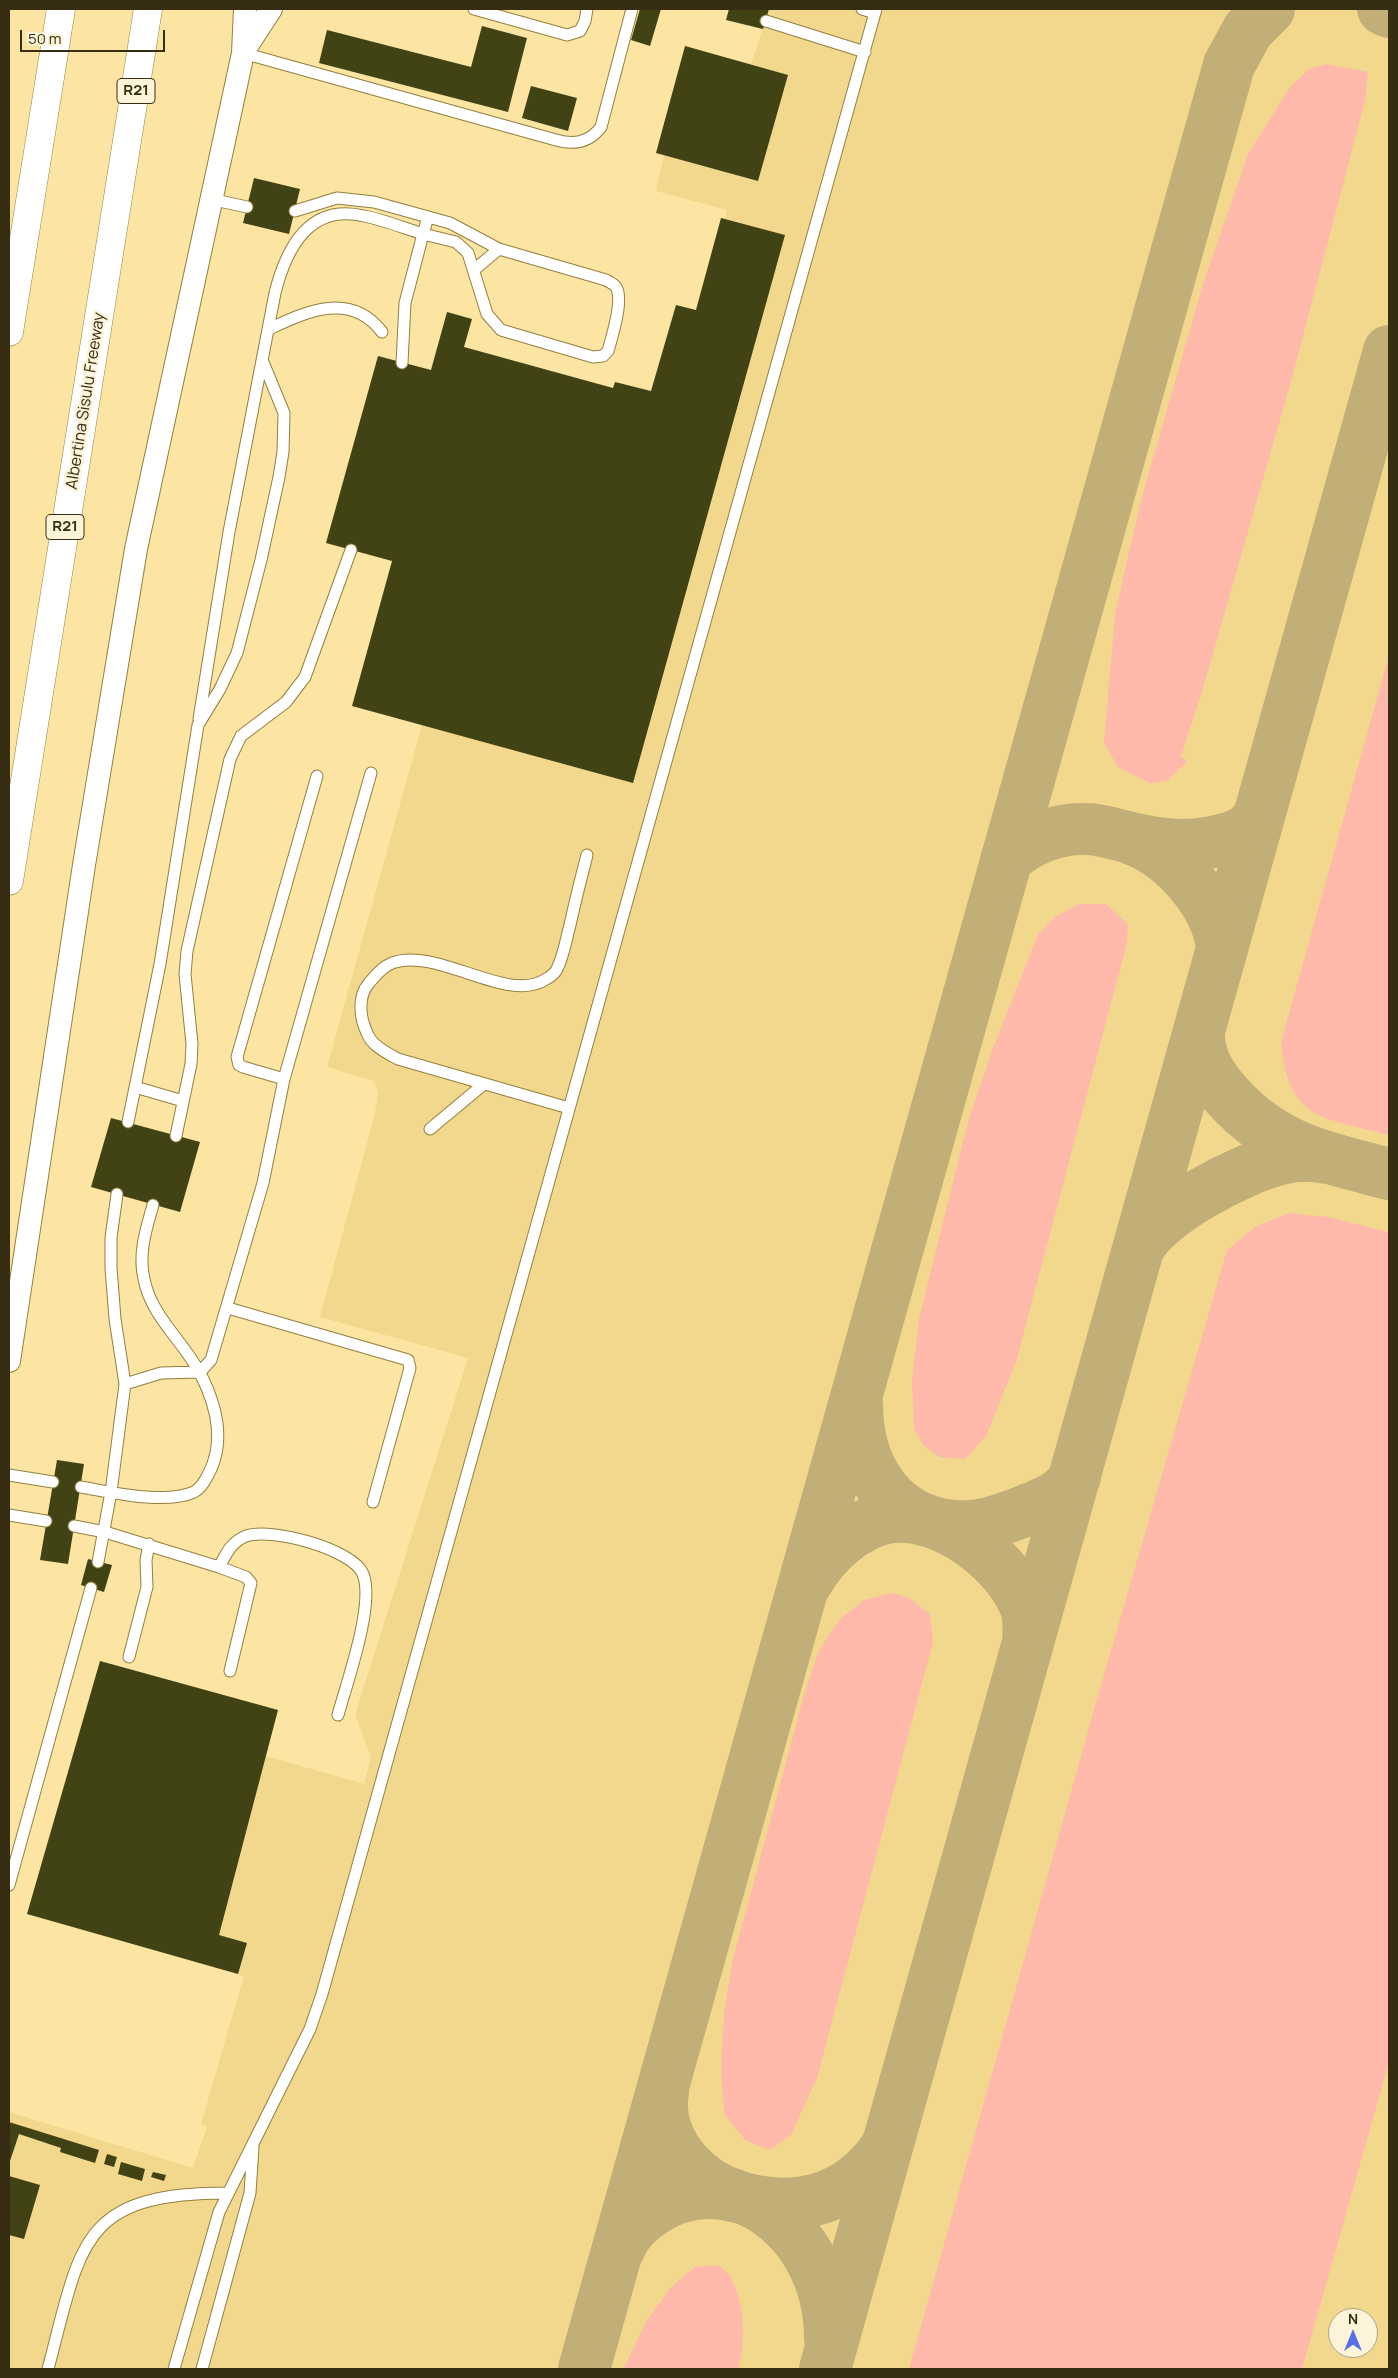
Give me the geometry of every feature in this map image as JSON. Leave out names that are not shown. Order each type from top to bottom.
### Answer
[{"type":"highway","points":[[9,332],[61,9]]},
{"type":"highway","name":"Albertina Sisulu Freeway","points":[[9,881],[124,173],[148,9]]},
{"type":"highway","points":[[124,173],[166,9]]},
{"type":"street","points":[[9,1361],[84,865],[136,549],[243,53],[245,9]]},
{"type":"street","points":[[243,53],[271,9]]},
{"type":"lane","points":[[474,9],[567,35],[580,31],[585,21],[587,9]]},
{"type":"lane","points":[[243,53],[556,140],[577,143],[596,134],[601,127],[632,9]]},
{"type":"lane","points":[[174,2369],[219,2212],[253,2145],[280,2085],[310,2029],[322,1994],[865,52],[876,11],[862,9]]},
{"type":"lane","points":[[766,21],[865,52]]},
{"type":"lane","points":[[128,1122],[160,964],[229,532],[280,272],[295,240],[305,230],[331,217],[348,214],[363,215],[423,234],[456,242],[468,253],[475,269],[487,314],[501,330],[593,357],[603,356],[608,351],[619,304],[616,286],[606,280],[499,249],[463,229],[428,217],[374,202],[348,198],[323,201],[295,211]]},
{"type":"lane","points":[[210,199],[247,207]]},
{"type":"lane","points":[[402,362],[405,303],[428,217]]},
{"type":"lane","points":[[475,269],[499,249]]},
{"type":"lane","points":[[269,329],[324,308],[341,308],[356,310],[366,316],[382,332]]},
{"type":"lane","points":[[198,725],[220,689],[237,653],[262,560],[279,477],[283,452],[284,413],[263,362]]},
{"type":"lane","points":[[176,1136],[191,1064],[192,1044],[186,997],[187,951],[230,758],[241,736],[286,702],[305,677],[350,550]]},
{"type":"lane","points":[[125,1384],[161,1372],[200,1372],[211,1360],[264,1183],[284,1079],[371,773]]},
{"type":"lane","points":[[284,1079],[243,1067],[239,1065],[237,1056],[317,776]]},
{"type":"lane","points":[[569,1108],[398,1059],[381,1050],[368,1036],[361,1019],[361,1002],[365,987],[377,973],[391,964],[406,960],[432,963],[524,987],[546,979],[556,970],[564,951],[587,855]]},
{"type":"lane","points":[[430,1128],[484,1084]]},
{"type":"lane","points":[[135,1087],[183,1101]]},
{"type":"lane","points":[[98,1562],[112,1492],[125,1384],[112,1293],[111,1238],[117,1194]]},
{"type":"lane","points":[[81,1487],[133,1497],[158,1498],[194,1492],[205,1482],[215,1461],[218,1435],[216,1410],[200,1372],[150,1299],[144,1279],[142,1257],[144,1236],[153,1205]]},
{"type":"lane","points":[[228,1308],[408,1360],[410,1368],[374,1502]]},
{"type":"lane","points":[[9,1475],[53,1482]]},
{"type":"lane","points":[[9,1515],[46,1521]]},
{"type":"lane","points":[[74,1526],[150,1544],[246,1577],[251,1583],[230,1672]]},
{"type":"lane","points":[[219,1567],[231,1546],[239,1540],[263,1533],[339,1552],[354,1561],[363,1573],[366,1591],[365,1612],[338,1714]]},
{"type":"lane","points":[[129,1657],[147,1587],[146,1560],[150,1544]]},
{"type":"lane","points":[[9,1885],[91,1588]]},
{"type":"lane","points":[[202,2369],[250,2193],[253,2145]]},
{"type":"lane","points":[[48,2369],[74,2270],[88,2240],[104,2222],[134,2204],[185,2194],[227,2194]]},
{"type":"shaded area","points":[[729,9],[1389,9],[1389,2369],[9,2369],[9,2112],[193,2168],[207,2127],[201,2124],[244,1976],[27,1914],[100,1661],[278,1710],[266,1756],[364,1784],[371,1757],[355,1715],[468,1358],[320,1317],[375,1113],[378,1093],[374,1081],[327,1067],[422,725],[603,422],[615,382],[671,397],[721,218],[725,218],[727,210],[656,191],[664,155],[656,153],[685,46],[751,64],[763,29],[726,20]]},
{"type":"shaded area","points":[[1326,64],[1368,72],[1365,101],[1292,378],[1204,685],[1181,756],[1187,762],[1167,781],[1150,783],[1118,767],[1104,743],[1115,614],[1140,504],[1203,284],[1248,154],[1290,87],[1309,69]]},
{"type":"shaded area","points":[[1389,655],[1389,1135],[1328,1119],[1313,1112],[1301,1102],[1292,1088],[1285,1068],[1281,1042]]},
{"type":"shaded area","points":[[1079,904],[1106,904],[1128,924],[1127,943],[1016,1362],[986,1436],[965,1459],[940,1457],[923,1445],[914,1429],[912,1380],[919,1319],[968,1121],[992,1051],[1038,934],[1055,917]]},
{"type":"shaded area","points":[[1289,1213],[1328,1217],[1389,1232],[1389,2062],[1302,2369],[909,2369],[1101,1685],[1227,1250],[1255,1227]]},
{"type":"shaded area","points":[[892,1593],[909,1598],[930,1614],[933,1642],[817,2078],[791,2135],[770,2150],[745,2140],[724,2113],[721,2068],[724,2014],[732,1963],[804,1695],[819,1650],[840,1619],[864,1600]]},
{"type":"shaded area","points":[[719,2265],[731,2278],[740,2301],[743,2336],[738,2369],[623,2369],[646,2322],[670,2288],[695,2267]]},
{"type":"building","points":[[640,9],[661,9],[650,46],[631,40]]},
{"type":"building","points":[[729,9],[769,9],[763,29],[726,20]]},
{"type":"building","points":[[482,26],[527,38],[508,112],[319,63],[327,30],[471,67]]},
{"type":"building","points":[[685,46],[788,75],[758,181],[656,153]]},
{"type":"building","points":[[531,86],[577,98],[568,131],[522,118]]},
{"type":"building","points":[[254,178],[300,189],[289,234],[243,223]]},
{"type":"building","points":[[721,218],[785,235],[633,783],[352,706],[392,561],[326,543],[378,356],[431,370],[447,312],[472,319],[464,347],[613,388],[615,382],[651,391],[676,305],[696,310]]},
{"type":"building","points":[[111,1118],[200,1142],[180,1212],[91,1187]]},
{"type":"building","points":[[57,1460],[84,1464],[68,1564],[40,1560]]},
{"type":"building","points":[[88,1559],[112,1565],[104,1592],[81,1585]]},
{"type":"building","points":[[100,1661],[278,1710],[219,1935],[247,1943],[238,1974],[27,1914]]},
{"type":"building","points":[[9,2122],[99,2150],[95,2163],[60,2152],[61,2148],[19,2134],[9,2164]]},
{"type":"building","points":[[107,2154],[117,2157],[114,2167],[104,2164]]},
{"type":"building","points":[[121,2162],[145,2169],[142,2181],[118,2174]]},
{"type":"building","points":[[153,2172],[166,2175],[164,2181],[151,2177]]},
{"type":"building","points":[[9,2176],[40,2185],[24,2239],[9,2235]]},
{"type":"taxiway","points":[[584,2369],[1229,65],[1248,30],[1269,9]]},
{"type":"taxiway","points":[[1383,9],[1389,12]]},
{"type":"taxiway","points":[[825,2369],[1389,351]]},
{"type":"taxiway","points":[[1006,860],[1033,841],[1053,833],[1075,829],[1096,830],[1164,844],[1188,845],[1213,842],[1236,836],[1246,830],[1254,823],[1260,813]]},
{"type":"taxiway","points":[[1132,839],[1148,846],[1163,856],[1191,883],[1203,898],[1212,915],[1219,932],[1222,949]]},
{"type":"taxiway","points":[[1199,1031],[1202,1054],[1211,1074],[1238,1107],[1257,1123],[1276,1136],[1296,1146],[1340,1161],[1389,1174]]},
{"type":"taxiway","points":[[1138,1250],[1147,1236],[1162,1221],[1180,1207],[1223,1182],[1264,1164],[1287,1158],[1304,1156],[1327,1158]]},
{"type":"taxiway","points":[[857,1404],[859,1429],[864,1453],[874,1474],[886,1492],[902,1507],[922,1518],[945,1525],[971,1526],[990,1523],[1052,1499],[1065,1490],[1075,1477]]},
{"type":"taxiway","points":[[807,1582],[822,1560],[842,1540],[866,1525],[892,1517],[932,1522],[953,1531],[972,1543],[1005,1573],[1017,1590],[1026,1608],[1028,1616],[1028,1642]]},
{"type":"taxiway","points":[[663,2092],[664,2122],[676,2150],[685,2162],[695,2173],[721,2190],[763,2208],[779,2220],[804,2248],[821,2282],[826,2300],[830,2339]]},
{"type":"taxiway","points":[[618,2251],[624,2239],[642,2218],[666,2203],[693,2194],[720,2194],[762,2202],[787,2204],[823,2198],[856,2180],[878,2159],[888,2143]]}]
